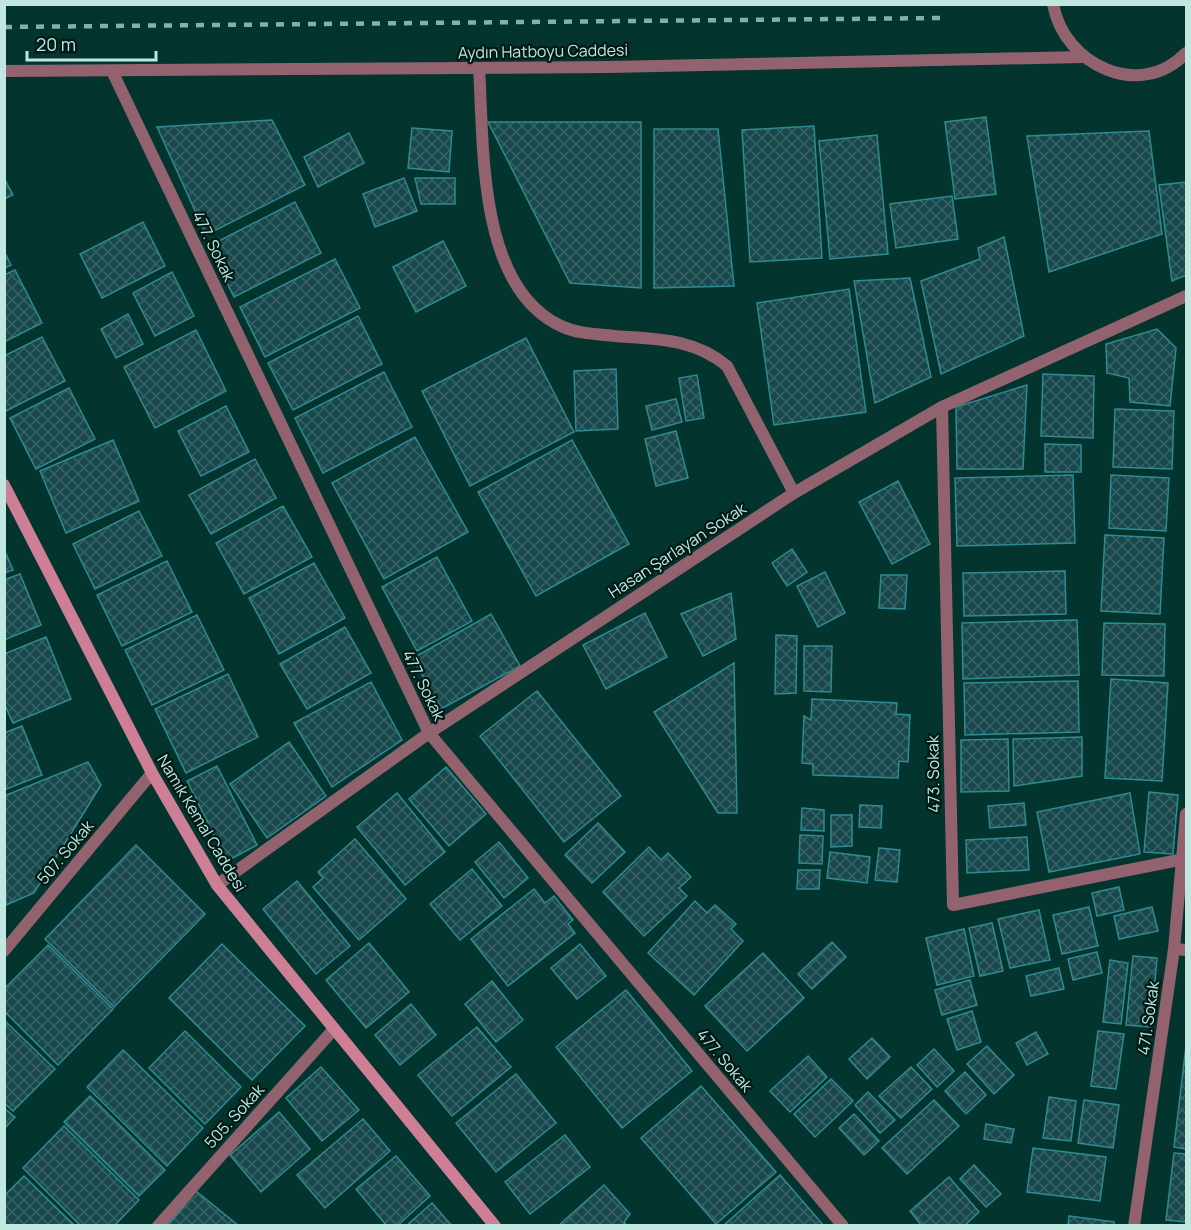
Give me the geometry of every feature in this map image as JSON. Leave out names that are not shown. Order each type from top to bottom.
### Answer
[{"type":"main road","name":"Namık Kemal Caddesi","points":[[4,485],[152,773],[217,885],[495,1226]]},
{"type":"street","name":"Aydın Hatboyu Caddesi","points":[[1053,4],[1056,18],[1066,40],[1082,57],[1105,70],[1131,75],[1157,71],[1186,53]]},
{"type":"street","name":"Aydın Hatboyu Caddesi","points":[[4,71],[479,68],[1082,57]]},
{"type":"street","points":[[479,68],[486,188],[491,217],[499,245],[519,289],[544,315],[577,332],[685,343],[715,356],[727,366],[794,493]]},
{"type":"street","name":"477. Sokak","points":[[112,71],[429,733],[843,1226]]},
{"type":"street","name":"Hasan Şarlayan Sokak","points":[[217,885],[429,733],[794,493],[942,407],[1186,296]]},
{"type":"street","name":"473. Sokak","points":[[942,407],[952,905],[1185,859]]},
{"type":"street","name":"507. Sokak","points":[[4,951],[152,773]]},
{"type":"street","name":"471. Sokak","points":[[1134,1226],[1180,949],[1186,814]]},
{"type":"street","name":"505. Sokak","points":[[158,1226],[334,1029]]},
{"type":"building","points":[[986,117],[996,194],[955,199],[945,122]]},
{"type":"building","points":[[272,120],[305,185],[206,235],[157,127]]},
{"type":"building","points":[[488,122],[641,122],[641,288],[570,283]]},
{"type":"building","points":[[814,126],[822,258],[750,262],[742,130]]},
{"type":"building","points":[[412,128],[452,131],[449,172],[408,168]]},
{"type":"building","points":[[654,129],[718,129],[734,286],[654,288]]},
{"type":"building","points":[[1149,131],[1162,234],[1049,272],[1027,136]]},
{"type":"building","points":[[349,133],[364,163],[318,187],[304,157]]},
{"type":"building","points":[[877,135],[888,254],[830,259],[819,141]]},
{"type":"building","points":[[4,178],[13,195],[4,199]]},
{"type":"building","points":[[404,178],[417,211],[375,227],[363,194]]},
{"type":"building","points":[[415,178],[455,178],[455,204],[421,204]]},
{"type":"building","points":[[1186,182],[1186,275],[1172,281],[1159,185]]},
{"type":"building","points":[[952,196],[958,239],[896,248],[890,204]]},
{"type":"building","points":[[295,202],[321,253],[234,297],[209,246]]},
{"type":"building","points":[[143,222],[165,266],[102,298],[80,254]]},
{"type":"building","points":[[1004,237],[1024,336],[941,374],[921,281],[980,259],[978,248]]},
{"type":"building","points":[[443,241],[466,286],[416,312],[393,267]]},
{"type":"building","points":[[4,251],[11,265],[4,268]]},
{"type":"building","points":[[335,259],[360,308],[265,357],[240,307]]},
{"type":"building","points":[[15,270],[42,323],[4,342],[4,275]]},
{"type":"building","points":[[172,272],[194,316],[155,336],[133,293]]},
{"type":"building","points":[[910,278],[931,377],[875,403],[854,281]]},
{"type":"building","points":[[849,289],[866,412],[774,425],[757,303]]},
{"type":"building","points":[[128,314],[143,344],[116,358],[101,329]]},
{"type":"building","points":[[358,316],[382,364],[293,410],[268,363]]},
{"type":"building","points":[[1157,329],[1176,348],[1170,406],[1130,402],[1129,378],[1107,373],[1106,344]]},
{"type":"building","points":[[196,330],[226,391],[155,428],[124,367]]},
{"type":"building","points":[[42,337],[65,381],[4,412],[4,356]]},
{"type":"building","points":[[526,338],[574,432],[470,486],[422,391]]},
{"type":"building","points":[[616,369],[618,429],[576,431],[574,371]]},
{"type":"building","points":[[384,372],[412,427],[323,473],[295,418]]},
{"type":"building","points":[[1043,374],[1094,376],[1093,438],[1041,436]]},
{"type":"building","points":[[697,375],[704,418],[686,421],[679,378]]},
{"type":"building","points":[[1027,385],[1023,469],[957,469],[956,407]]},
{"type":"building","points":[[69,388],[95,439],[36,469],[10,418]]},
{"type":"building","points":[[676,399],[682,422],[652,430],[646,406]]},
{"type":"building","points":[[226,406],[249,452],[201,476],[178,431]]},
{"type":"building","points":[[1115,409],[1174,411],[1172,469],[1113,467]]},
{"type":"building","points":[[676,431],[688,478],[656,486],[645,439]]},
{"type":"building","points":[[415,437],[468,532],[384,579],[332,483]]},
{"type":"building","points":[[113,440],[139,501],[66,533],[40,471]]},
{"type":"building","points":[[572,440],[629,544],[536,596],[478,492]]},
{"type":"building","points":[[1045,444],[1081,445],[1081,472],[1045,472]]},
{"type":"building","points":[[255,459],[276,498],[211,534],[189,495]]},
{"type":"building","points":[[1073,475],[1075,543],[957,546],[955,478]]},
{"type":"building","points":[[1111,475],[1169,478],[1166,531],[1109,528]]},
{"type":"building","points":[[898,481],[930,544],[892,564],[859,502]]},
{"type":"building","points":[[283,506],[312,557],[244,594],[216,543]]},
{"type":"building","points":[[139,511],[162,556],[95,589],[73,544]]},
{"type":"building","points":[[1105,535],[1164,538],[1160,614],[1101,611]]},
{"type":"building","points":[[4,549],[13,570],[4,573]]},
{"type":"building","points":[[792,549],[807,572],[787,586],[772,563]]},
{"type":"building","points":[[437,557],[472,621],[417,651],[382,587]]},
{"type":"building","points":[[167,561],[192,612],[122,646],[97,595]]},
{"type":"building","points":[[314,563],[345,618],[279,654],[249,598]]},
{"type":"building","points":[[1065,571],[1066,614],[964,616],[963,573]]},
{"type":"building","points":[[825,572],[845,613],[818,627],[797,586]]},
{"type":"building","points":[[20,574],[41,625],[4,640],[4,580]]},
{"type":"building","points":[[881,575],[907,575],[905,609],[879,608]]},
{"type":"building","points":[[731,593],[736,639],[703,656],[681,614]]},
{"type":"building","points":[[645,613],[667,657],[606,689],[583,645]]},
{"type":"building","points":[[491,614],[520,666],[441,709],[413,658]]},
{"type":"building","points":[[197,615],[224,670],[152,705],[125,650]]},
{"type":"building","points":[[1077,620],[1079,675],[963,679],[962,623]]},
{"type":"building","points":[[1104,623],[1165,624],[1164,676],[1102,675]]},
{"type":"building","points":[[345,627],[371,673],[307,709],[280,664]]},
{"type":"building","points":[[776,635],[797,636],[796,693],[775,694]]},
{"type":"building","points":[[46,637],[71,699],[13,723],[4,703],[4,654]]},
{"type":"building","points":[[804,646],[832,646],[831,692],[804,691]]},
{"type":"building","points":[[734,663],[737,813],[718,813],[654,712]]},
{"type":"building","points":[[228,674],[258,737],[186,773],[155,709]]},
{"type":"building","points":[[1111,679],[1168,683],[1162,781],[1105,778]]},
{"type":"building","points":[[1078,681],[1079,732],[965,735],[964,683]]},
{"type":"building","points":[[371,682],[402,740],[332,787],[294,723]]},
{"type":"building","points":[[537,691],[621,796],[564,842],[480,736]]},
{"type":"building","points":[[812,699],[897,703],[896,714],[910,715],[908,762],[899,761],[898,778],[813,775],[813,764],[802,763],[804,716],[811,720]]},
{"type":"building","points":[[22,726],[42,775],[4,790],[4,733]]},
{"type":"building","points":[[1082,737],[1082,776],[1014,786],[1013,739]]},
{"type":"building","points":[[1008,739],[1009,791],[961,792],[961,740]]},
{"type":"building","points":[[289,742],[326,796],[267,838],[230,784]]},
{"type":"building","points":[[88,762],[101,785],[34,893],[6,905],[4,796]]},
{"type":"building","points":[[217,766],[257,845],[227,861],[187,781]]},
{"type":"building","points":[[446,767],[486,814],[449,846],[409,799]]},
{"type":"building","points":[[1149,792],[1178,795],[1173,854],[1144,852]]},
{"type":"building","points":[[397,793],[445,852],[405,885],[357,827]]},
{"type":"building","points":[[1130,793],[1140,854],[1049,872],[1037,812]]},
{"type":"building","points":[[1024,803],[1026,825],[990,828],[988,806]]},
{"type":"building","points":[[860,805],[882,806],[881,828],[859,827]]},
{"type":"building","points":[[802,808],[824,810],[824,831],[801,830]]},
{"type":"building","points":[[831,815],[852,815],[852,846],[831,847]]},
{"type":"building","points":[[598,823],[625,852],[592,883],[565,855]]},
{"type":"building","points":[[800,835],[823,836],[822,864],[799,863]]},
{"type":"building","points":[[1027,837],[1029,870],[967,873],[966,840]]},
{"type":"building","points":[[355,839],[406,899],[359,940],[313,887],[323,878],[318,872]]},
{"type":"building","points":[[499,842],[528,878],[504,898],[475,862]]},
{"type":"building","points":[[136,845],[205,914],[114,1007],[45,939]]},
{"type":"building","points":[[649,847],[661,860],[668,853],[691,877],[679,888],[687,896],[644,936],[603,892]]},
{"type":"building","points":[[879,848],[900,850],[897,882],[875,880]]},
{"type":"building","points":[[830,852],[870,857],[867,883],[827,878]]},
{"type":"building","points":[[472,869],[502,906],[460,940],[430,904]]},
{"type":"building","points":[[798,870],[820,870],[819,889],[797,889]]},
{"type":"building","points":[[297,881],[350,946],[316,974],[263,909]]},
{"type":"building","points":[[1119,887],[1124,910],[1097,916],[1092,893]]},
{"type":"building","points":[[534,889],[545,903],[554,896],[573,920],[568,924],[575,933],[508,986],[471,939]]},
{"type":"building","points":[[695,901],[707,913],[715,905],[736,924],[731,929],[743,941],[694,995],[648,953]]},
{"type":"building","points":[[1089,907],[1098,946],[1062,954],[1053,915]]},
{"type":"building","points":[[1152,907],[1158,931],[1119,939],[1114,916]]},
{"type":"building","points":[[1039,910],[1050,960],[1010,968],[998,919]]},
{"type":"building","points":[[992,923],[1003,971],[980,976],[969,928]]},
{"type":"building","points":[[964,929],[974,976],[937,985],[926,938]]},
{"type":"building","points":[[832,942],[846,957],[812,989],[798,974]]},
{"type":"building","points":[[369,943],[409,992],[366,1028],[326,980]]},
{"type":"building","points":[[222,944],[305,1026],[252,1080],[169,998]]},
{"type":"building","points":[[580,944],[606,976],[577,999],[551,968]]},
{"type":"building","points":[[48,945],[113,1009],[58,1065],[4,1011],[4,989]]},
{"type":"building","points":[[1097,952],[1102,973],[1073,980],[1068,959]]},
{"type":"building","points":[[763,953],[804,998],[747,1051],[705,1006]]},
{"type":"building","points":[[1133,956],[1157,958],[1151,1027],[1126,1025]]},
{"type":"building","points":[[1110,960],[1128,963],[1121,1024],[1103,1022]]},
{"type":"building","points":[[1059,968],[1064,989],[1031,996],[1026,976]]},
{"type":"building","points":[[970,980],[977,1005],[942,1015],[935,990]]},
{"type":"building","points":[[492,981],[523,1020],[496,1042],[465,1004]]},
{"type":"building","points":[[626,990],[692,1071],[622,1128],[556,1047]]},
{"type":"building","points":[[411,1004],[436,1035],[400,1065],[375,1035]]},
{"type":"building","points":[[972,1011],[981,1042],[957,1050],[947,1019]]},
{"type":"building","points":[[4,1020],[55,1069],[13,1111],[4,1103]]},
{"type":"building","points":[[477,1027],[511,1067],[452,1116],[418,1075]]},
{"type":"building","points":[[185,1031],[241,1087],[205,1124],[149,1068]]},
{"type":"building","points":[[1098,1031],[1124,1034],[1116,1089],[1091,1086]]},
{"type":"building","points":[[1036,1032],[1048,1054],[1027,1065],[1016,1043]]},
{"type":"building","points":[[872,1038],[890,1057],[867,1079],[849,1059]]},
{"type":"building","points":[[987,1046],[1014,1075],[994,1094],[967,1064]]},
{"type":"building","points":[[1186,1046],[1186,1149],[1174,1147]]},
{"type":"building","points":[[934,1049],[954,1071],[937,1087],[917,1065]]},
{"type":"building","points":[[123,1050],[203,1128],[167,1166],[87,1087]]},
{"type":"building","points":[[808,1056],[827,1077],[790,1112],[770,1091]]},
{"type":"building","points":[[321,1067],[359,1110],[322,1141],[286,1098]]},
{"type":"building","points":[[911,1067],[932,1089],[901,1118],[879,1096]]},
{"type":"building","points":[[965,1072],[986,1095],[966,1114],[945,1091]]},
{"type":"building","points":[[516,1074],[556,1123],[496,1172],[456,1123]]},
{"type":"building","points":[[831,1079],[853,1101],[815,1137],[794,1114]]},
{"type":"building","points":[[701,1086],[776,1172],[716,1224],[641,1138]]},
{"type":"building","points":[[868,1092],[895,1120],[880,1133],[855,1105]]},
{"type":"building","points":[[90,1096],[165,1170],[139,1196],[64,1122]]},
{"type":"building","points":[[1049,1097],[1076,1101],[1071,1141],[1043,1138]]},
{"type":"building","points":[[934,1100],[959,1126],[907,1174],[882,1148]]},
{"type":"building","points":[[1084,1100],[1119,1105],[1113,1148],[1078,1143]]},
{"type":"building","points":[[4,1108],[15,1117],[4,1129]]},
{"type":"building","points":[[279,1112],[310,1149],[261,1192],[230,1155]]},
{"type":"building","points":[[854,1114],[879,1141],[864,1155],[839,1128]]},
{"type":"building","points":[[363,1119],[390,1151],[325,1208],[297,1175]]},
{"type":"building","points":[[986,1124],[1014,1129],[1011,1143],[984,1139]]},
{"type":"building","points":[[64,1126],[139,1200],[114,1226],[81,1226],[23,1168]]},
{"type":"building","points":[[565,1135],[590,1167],[530,1214],[505,1182]]},
{"type":"building","points":[[1033,1148],[1106,1157],[1100,1201],[1027,1192]]},
{"type":"building","points":[[1174,1153],[1186,1154],[1186,1222],[1166,1220]]},
{"type":"building","points":[[396,1156],[430,1196],[397,1226],[387,1226],[356,1189]]},
{"type":"building","points":[[974,1165],[1001,1194],[986,1207],[960,1179]]},
{"type":"building","points":[[780,1175],[824,1226],[723,1226]]},
{"type":"building","points":[[24,1176],[75,1226],[4,1226],[4,1196]]},
{"type":"building","points":[[949,1177],[979,1212],[964,1226],[922,1226],[910,1211]]},
{"type":"building","points":[[604,1185],[630,1214],[624,1222],[627,1226],[558,1226]]},
{"type":"building","points":[[196,1191],[239,1226],[171,1226],[169,1224]]},
{"type":"building","points":[[432,1203],[452,1226],[406,1226]]},
{"type":"building","points":[[1069,1216],[1114,1222],[1114,1226],[1068,1226]]},
{"type":"railway","points":[[4,27],[944,18]]}]
